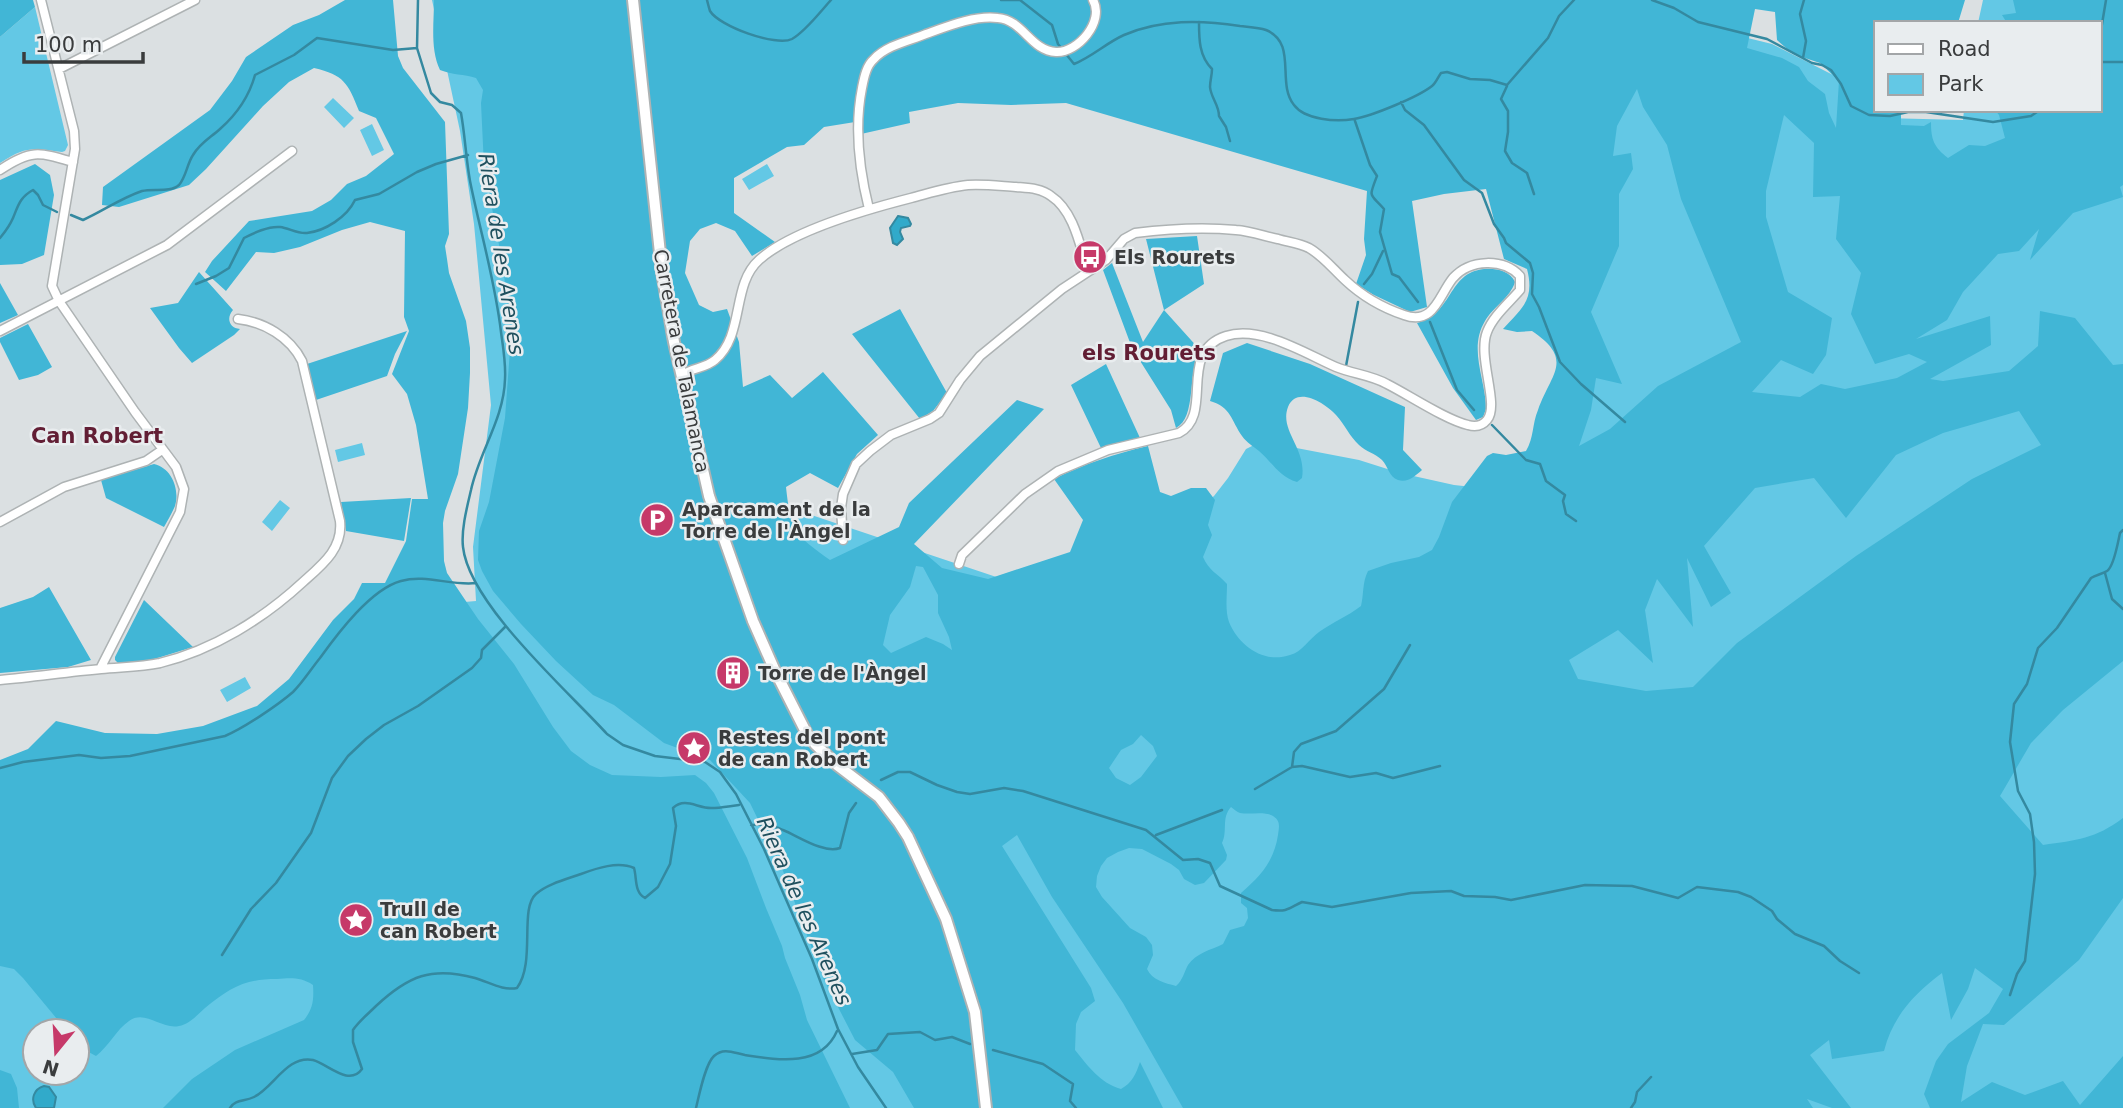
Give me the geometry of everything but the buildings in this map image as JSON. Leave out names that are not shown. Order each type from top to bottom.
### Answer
[{"type":"street","points":[[41,0],[60,68],[75,139],[52,286],[59,302],[180,474],[184,489],[177,520],[100,669]]},
{"type":"street","points":[[60,68],[195,0]]},
{"type":"street","name":"Carretera de Talamanca","points":[[633,0],[662,272],[709,496],[745,602],[775,671],[807,734],[837,765],[879,797],[900,823],[946,919],[975,1012],[986,1108]]},
{"type":"street","points":[[869,209],[860,172],[858,139],[859,107],[865,75],[871,61],[881,52],[934,31],[985,18],[1000,18],[1012,22],[1040,47],[1053,52],[1070,48],[1084,37],[1094,24],[1096,5],[1093,0]]},
{"type":"street","points":[[0,331],[167,245],[292,151]]},
{"type":"street","points":[[0,170],[28,154],[40,153],[73,162]]},
{"type":"street","points":[[682,375],[714,362],[726,347],[736,322],[742,289],[756,263],[766,254],[813,230],[869,209],[936,191],[970,185],[1035,189],[1051,195],[1066,212],[1088,271]]},
{"type":"street","points":[[843,540],[843,494],[856,464],[891,435],[939,413],[960,380],[980,356],[1062,289],[1106,260],[1124,239],[1135,233],[1239,230],[1308,248],[1359,292],[1406,316],[1423,316],[1432,311],[1454,276],[1471,266],[1494,263],[1515,271],[1520,276],[1520,290],[1487,331],[1483,355],[1491,409],[1484,423],[1471,426],[1456,421],[1383,382],[1338,368],[1280,342],[1256,335],[1228,335],[1213,342],[1202,355],[1197,374],[1194,414],[1185,430],[1108,450],[1058,471],[1025,494],[962,555],[959,564]]},
{"type":"street","points":[[0,680],[157,664],[188,654],[267,613],[334,552],[340,533],[338,513],[302,361],[294,347],[267,327],[238,319]]},
{"type":"street","points":[[0,522],[64,487],[146,461],[162,450]]},
{"type":"green space","points":[[432,0],[631,0],[701,478],[1047,594],[1199,508],[1214,496],[1246,449],[1258,443],[1359,460],[1400,473],[1482,488],[1538,466],[1563,370],[1588,125],[1691,24],[1772,44],[1837,77],[1883,118],[1963,120],[1964,112],[2102,112],[2102,21],[1978,21],[1983,0],[2123,0],[2123,1108],[0,1108],[0,770],[210,739],[453,603],[476,601],[473,547],[491,405],[474,224],[460,131]]},
{"type":"green space","points":[[35,7],[68,145],[62,152],[36,149],[23,151],[0,163],[0,37]]},
{"type":"green space","points":[[333,98],[354,118],[344,128],[324,107]]},
{"type":"green space","points":[[372,124],[384,150],[372,156],[360,130]]},
{"type":"green space","points":[[767,164],[774,176],[749,190],[742,179]]},
{"type":"green space","points":[[362,443],[365,455],[338,462],[335,450]]},
{"type":"green space","points":[[280,500],[290,508],[272,531],[262,522]]},
{"type":"green space","points":[[245,677],[251,688],[227,702],[220,690]]},
{"type":"shaded area","points":[[0,0],[33,0],[35,7],[0,37]]},
{"type":"shaded area","points":[[345,0],[393,0],[398,56],[403,68],[445,122],[449,234],[445,246],[449,273],[466,321],[470,348],[468,408],[458,474],[443,523],[447,573],[478,619],[514,664],[571,751],[590,765],[612,775],[695,775],[714,793],[747,858],[782,946],[807,1020],[850,1108],[163,1108],[192,1079],[235,1050],[304,1020],[312,1004],[313,985],[291,978],[246,983],[222,995],[190,1021],[179,1026],[166,1025],[147,1018],[135,1018],[124,1025],[96,1056],[91,1053],[91,1017],[55,1017],[14,969],[0,966],[0,760],[28,749],[56,721],[105,733],[157,734],[203,726],[257,706],[289,679],[333,620],[354,599],[362,583],[385,583],[406,541],[412,499],[428,499],[416,425],[407,394],[392,374],[409,331],[404,317],[405,231],[370,222],[300,247],[274,253],[256,252],[226,291],[205,272],[249,221],[312,211],[331,200],[347,184],[366,176],[394,154],[376,118],[359,111],[352,93],[339,77],[314,68],[289,82],[189,185],[119,207],[102,205],[103,187],[210,110],[246,57],[293,25],[319,15]]},
{"type":"shaded area","points":[[434,0],[1965,0],[1959,21],[1874,21],[1874,112],[1901,112],[1901,125],[1924,126],[1931,122],[1934,143],[1948,158],[1969,145],[1985,146],[2005,138],[1997,112],[2102,112],[2102,21],[2006,21],[2002,15],[2016,13],[2013,0],[2123,0],[2123,185],[2120,187],[2123,197],[2073,213],[2030,260],[2039,229],[2019,251],[1998,254],[1963,292],[1947,320],[1916,339],[1990,316],[1991,345],[1930,379],[1943,381],[2009,371],[2038,346],[2040,311],[2075,318],[2113,365],[2123,364],[2123,661],[2063,710],[2031,743],[2000,796],[2043,845],[2094,834],[2123,818],[2123,898],[2079,960],[2004,1025],[1983,1024],[1967,1066],[1961,1102],[1992,1082],[2025,1095],[2063,1081],[2080,1105],[2123,1056],[2123,1108],[1930,1108],[1924,1094],[1936,1061],[1948,1044],[1989,1013],[2003,989],[1975,968],[1968,989],[1951,1020],[1942,973],[1922,989],[1899,1016],[1884,1051],[1832,1059],[1829,1040],[1810,1055],[1851,1108],[1832,1108],[1807,1099],[1813,1108],[1183,1108],[1123,1003],[1052,897],[1017,835],[1002,846],[1091,988],[1095,1001],[1081,1012],[1076,1024],[1075,1050],[1101,1078],[1121,1089],[1133,1078],[1140,1062],[1163,1108],[914,1108],[893,1072],[855,1040],[823,978],[783,871],[750,803],[710,760],[664,743],[614,705],[593,695],[521,624],[493,591],[482,571],[478,560],[479,531],[489,502],[505,418],[511,336],[503,266],[484,166],[481,103],[483,90],[476,78],[440,70],[434,45]],"holes":[[[1755,9],[1775,12],[1777,40],[1793,54],[1820,63],[1839,81],[1836,128],[1825,94],[1808,81],[1799,67],[1782,58],[1747,48]],[[1637,89],[1643,107],[1667,145],[1681,199],[1741,342],[1658,386],[1610,429],[1579,446],[1591,410],[1596,378],[1622,384],[1591,312],[1619,246],[1619,194],[1633,169],[1631,153],[1613,156],[1617,126]],[[958,103],[1066,103],[1367,191],[1364,239],[1366,255],[1356,284],[1410,312],[1427,307],[1412,201],[1486,189],[1504,259],[1527,269],[1529,280],[1525,303],[1503,329],[1532,331],[1553,350],[1556,359],[1556,368],[1536,415],[1526,451],[1506,455],[1493,453],[1487,456],[1452,502],[1432,550],[1419,557],[1368,571],[1361,606],[1319,632],[1298,651],[1280,657],[1254,651],[1239,639],[1229,622],[1227,584],[1203,557],[1212,535],[1208,525],[1215,500],[1206,488],[1191,488],[1171,496],[1160,492],[1148,446],[1100,460],[1054,479],[1083,520],[1070,552],[988,579],[942,568],[914,544],[1044,409],[1017,400],[909,503],[899,527],[830,560],[796,531],[786,487],[810,473],[838,488],[857,454],[878,435],[823,372],[792,398],[770,375],[743,387],[739,342],[727,309],[713,312],[699,305],[685,273],[690,241],[700,229],[716,223],[735,231],[752,256],[775,242],[734,213],[734,178],[787,147],[804,145],[824,127],[855,122],[861,134],[910,123],[909,112]],[[1784,115],[1814,143],[1813,197],[1840,196],[1836,239],[1861,273],[1851,314],[1875,364],[1909,354],[1927,362],[1897,378],[1845,389],[1821,384],[1800,397],[1752,392],[1781,360],[1813,374],[1826,355],[1832,318],[1788,292],[1766,217],[1766,191]],[[2019,411],[2041,445],[1972,479],[1856,556],[1737,643],[1693,687],[1646,691],[1578,679],[1569,660],[1618,630],[1653,663],[1645,610],[1657,579],[1693,627],[1687,558],[1711,607],[1731,593],[1704,546],[1755,488],[1814,478],[1846,518],[1896,455],[1943,433]],[[916,566],[923,567],[938,595],[938,613],[952,650],[926,637],[891,653],[883,645],[890,615],[910,587]],[[1141,735],[1153,746],[1157,756],[1141,777],[1130,785],[1116,778],[1109,768],[1121,750],[1133,744]],[[1231,807],[1240,813],[1265,814],[1276,818],[1279,827],[1273,853],[1260,874],[1241,893],[1241,903],[1247,908],[1248,918],[1244,926],[1230,930],[1223,944],[1195,958],[1176,986],[1163,982],[1152,976],[1147,969],[1153,955],[1152,945],[1146,937],[1130,928],[1102,897],[1096,887],[1097,876],[1107,858],[1129,848],[1142,849],[1171,864],[1179,870],[1184,879],[1195,885],[1204,883],[1226,860],[1227,855],[1222,843]]]},
{"type":"shaded area","points":[[35,164],[50,175],[54,195],[44,255],[22,264],[0,265],[0,180]]},
{"type":"shaded area","points":[[898,216],[908,218],[911,224],[901,228],[903,239],[897,245],[893,243],[890,228]]},
{"type":"shaded area","points":[[1197,236],[1204,284],[1164,310],[1146,239]]},
{"type":"shaded area","points":[[1112,263],[1143,342],[1164,310],[1200,350],[1187,414],[1176,428],[1171,410],[1132,348],[1103,270]]},
{"type":"shaded area","points":[[1484,269],[1502,271],[1510,275],[1515,282],[1509,293],[1488,316],[1480,332],[1478,354],[1486,409],[1483,417],[1476,420],[1453,388],[1417,323],[1438,311],[1463,278]]},
{"type":"shaded area","points":[[199,272],[233,310],[230,322],[233,327],[240,329],[192,363],[150,308],[178,303]]},
{"type":"shaded area","points":[[0,283],[18,315],[0,323]]},
{"type":"shaded area","points":[[900,309],[947,393],[933,411],[920,419],[852,334]]},
{"type":"shaded area","points":[[28,324],[52,367],[38,375],[19,380],[0,338]]},
{"type":"shaded area","points":[[407,331],[387,376],[316,400],[307,364]]},
{"type":"shaded area","points":[[1247,343],[1310,364],[1405,407],[1403,450],[1422,470],[1408,480],[1395,479],[1382,460],[1356,442],[1331,411],[1312,399],[1298,397],[1288,407],[1286,416],[1301,458],[1302,478],[1297,482],[1285,477],[1244,438],[1226,410],[1210,401],[1223,353]]},
{"type":"shaded area","points":[[1106,364],[1140,438],[1101,448],[1071,385]]},
{"type":"shaded area","points":[[154,464],[170,475],[176,493],[175,506],[164,527],[106,498],[101,480]]},
{"type":"shaded area","points":[[411,498],[404,541],[346,531],[341,502]]},
{"type":"shaded area","points":[[49,587],[91,660],[68,667],[0,673],[0,608],[33,597]]},
{"type":"shaded area","points":[[144,600],[193,647],[151,660],[119,664],[115,657]]},
{"type":"shaded area","points":[[0,1070],[11,1074],[17,1088],[19,1108],[0,1108]]},
{"type":"shaded area","points":[[41,1087],[49,1087],[56,1097],[54,1108],[36,1108],[33,1098]]},
{"type":"waterway","name":"Riera de les Arenes","points":[[418,0],[417,48],[431,93],[440,102],[452,105],[461,113],[470,181],[495,294],[505,361],[504,394],[475,476],[465,518],[463,547],[469,570],[501,620],[607,734],[623,745],[655,756],[705,762],[720,772],[736,794],[764,849],[812,959],[838,1029],[858,1067],[886,1108]]},
{"type":"waterway","points":[[707,0],[710,11],[724,23],[761,38],[784,41],[802,32],[831,0]]},
{"type":"waterway","points":[[1001,0],[1020,0],[1052,25],[1058,44],[1074,64],[1124,35],[1152,26],[1196,22],[1266,30],[1276,36],[1281,44],[1289,96],[1294,105],[1313,117],[1339,120],[1362,117],[1406,100],[1432,86],[1441,73],[1507,85],[1548,38],[1559,16],[1574,0]]},
{"type":"waterway","points":[[1652,0],[1674,8],[1698,22],[1767,39],[1812,63],[1822,65],[1831,70],[1841,84],[1851,106],[1869,115],[1890,116],[1908,112]]},
{"type":"waterway","points":[[1803,58],[1806,41],[1800,14],[1804,0]]},
{"type":"waterway","points":[[2102,24],[2106,0]]},
{"type":"waterway","points":[[1199,22],[1202,53],[1212,69],[1211,91],[1230,141]]},
{"type":"waterway","points":[[71,215],[83,220],[142,191],[171,189],[179,185],[196,151],[242,105],[255,75],[294,55],[317,38],[393,50],[417,48]]},
{"type":"waterway","points":[[2102,62],[2123,62]]},
{"type":"waterway","points":[[1507,86],[1501,99],[1508,111],[1505,151],[1512,163],[1527,173],[1534,194]]},
{"type":"waterway","points":[[1401,102],[1405,110],[1424,125],[1464,180],[1482,193],[1494,224],[1506,243],[1530,263],[1533,273],[1532,294],[1560,362],[1625,422]]},
{"type":"waterway","points":[[1908,112],[1926,112]]},
{"type":"waterway","points":[[1926,112],[1993,122],[2031,116],[2037,112]]},
{"type":"waterway","points":[[1355,121],[1370,165],[1377,176],[1372,195],[1384,209],[1380,232],[1392,274],[1399,277],[1418,302]]},
{"type":"waterway","points":[[196,284],[229,268],[244,238],[252,234],[275,227],[303,233],[314,232],[335,222],[355,200],[379,194],[436,164],[468,155]]},
{"type":"waterway","points":[[0,238],[22,199],[33,190],[43,205],[57,212]]},
{"type":"waterway","points":[[1364,284],[1383,251]]},
{"type":"waterway","points":[[1346,366],[1358,302]]},
{"type":"waterway","points":[[1430,322],[1457,390],[1474,410]]},
{"type":"waterway","points":[[1492,425],[1526,460],[1540,464],[1546,481],[1565,495],[1563,501],[1566,514],[1576,521]]},
{"type":"waterway","points":[[2010,995],[2025,961],[2035,874],[2030,814],[2018,791],[2010,742],[2014,704],[2027,684],[2038,648],[2057,628],[2091,578],[2105,572],[2112,565],[2123,530]]},
{"type":"waterway","points":[[2105,573],[2112,599],[2123,609]]},
{"type":"waterway","points":[[0,768],[23,762],[79,755],[101,758],[130,756],[225,736],[242,728],[293,692],[356,613],[378,593],[410,579],[476,583]]},
{"type":"waterway","points":[[222,955],[251,909],[276,883],[311,833],[332,778],[348,756],[384,725],[418,706],[472,668],[481,658],[482,650],[505,627]]},
{"type":"waterway","points":[[1255,789],[1292,767],[1294,752],[1301,744],[1336,731],[1384,689],[1410,645]]},
{"type":"waterway","points":[[1292,767],[1302,766],[1350,777],[1376,773],[1393,778],[1440,766]]},
{"type":"waterway","points":[[881,780],[898,772],[910,772],[957,792],[970,794],[1004,788],[1023,791],[1146,830],[1183,860],[1198,859],[1210,863],[1220,886],[1272,910],[1285,910],[1302,902],[1332,907],[1411,893],[1451,891],[1464,896],[1511,900],[1585,885],[1632,886],[1678,898],[1697,887],[1738,892],[1772,911],[1777,919],[1795,934],[1824,946],[1840,961],[1859,973]]},
{"type":"waterway","points":[[230,1108],[235,1103],[250,1099],[261,1092],[296,1062],[313,1060],[338,1073],[351,1076],[357,1074],[362,1069],[353,1042],[353,1030],[399,987],[421,976],[446,973],[475,978],[501,987],[517,988],[526,964],[529,911],[536,894],[551,885],[587,872],[621,865],[634,868],[637,889],[645,898],[658,887],[670,864],[676,826],[673,808],[682,803],[706,808],[739,805]]},
{"type":"waterway","points":[[751,825],[775,827],[826,849],[840,848],[849,813],[856,803]]},
{"type":"waterway","points":[[1156,835],[1222,810]]},
{"type":"waterway","points":[[696,1108],[708,1066],[718,1053],[729,1051],[771,1059],[797,1059],[820,1051],[830,1043],[837,1031]]},
{"type":"waterway","points":[[852,1054],[877,1050],[888,1034],[920,1032],[935,1040],[952,1037],[970,1044]]},
{"type":"waterway","points":[[993,1050],[1043,1064],[1073,1084],[1070,1101],[1076,1108]]},
{"type":"waterway","points":[[1631,1108],[1637,1092],[1651,1077]]},
{"type":"place","name":"Els Rourets","points":[[1090,257]]},
{"type":"place","name":"Aparcament de la Torre de l'Àngel","points":[[657,520]]},
{"type":"place","name":"Torre de l'Àngel","points":[[733,673]]},
{"type":"place","name":"Restes del pont de can Robert","points":[[694,748]]},
{"type":"place","name":"Trull de can Robert","points":[[356,920]]},
{"type":"district","name":"els Rourets","points":[[1149,353]]},
{"type":"district","name":"Can Robert","points":[[97,436]]}]
